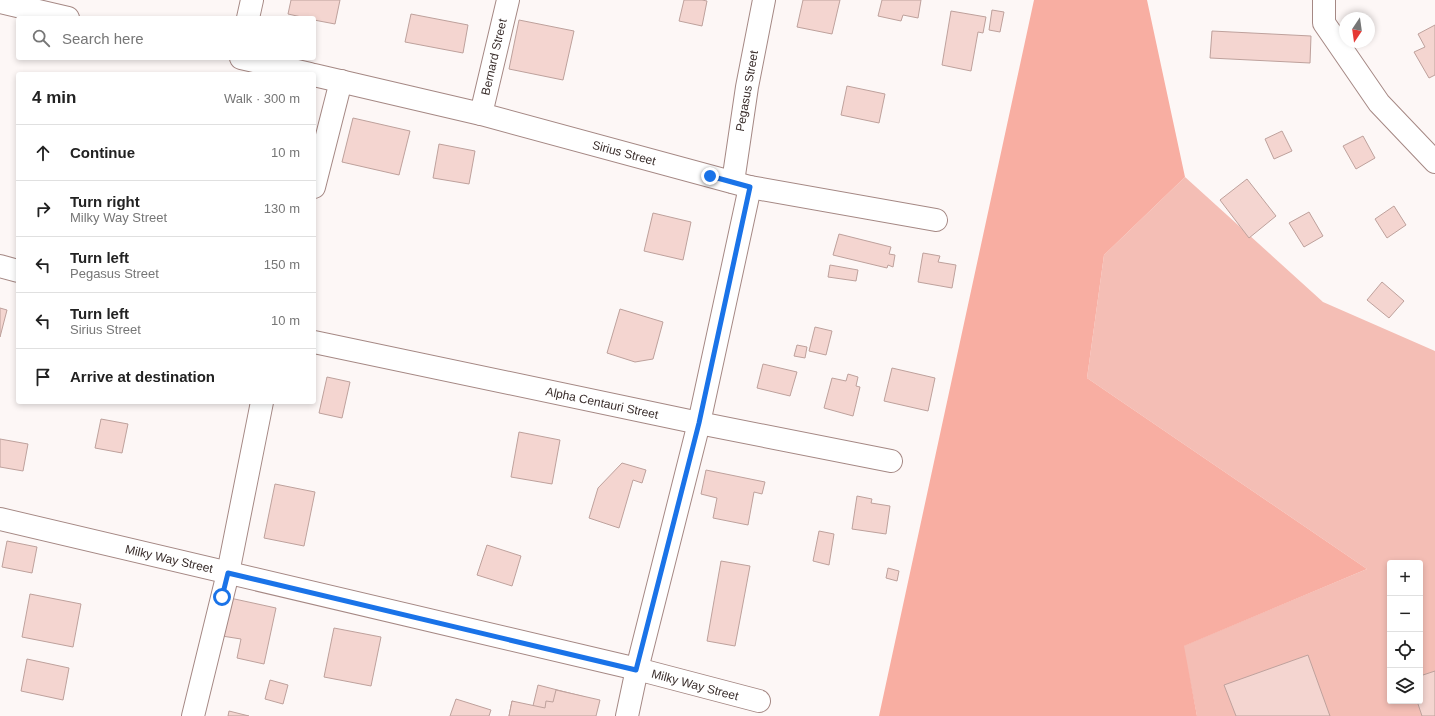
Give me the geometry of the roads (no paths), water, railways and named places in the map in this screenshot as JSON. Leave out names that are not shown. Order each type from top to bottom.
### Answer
[{"type":"street","points":[[248,16],[252,0]]},
{"type":"street","name":"Bernard Street","points":[[481,114],[508,0]]},
{"type":"street","name":"Pegasus Street","points":[[627,716],[636,670],[699,423],[742,184],[747,87],[764,0]]},
{"type":"street","points":[[1324,0],[1324,23],[1332,36],[1379,103],[1435,162]]},
{"type":"street","points":[[0,2],[60,16]]},
{"type":"street","points":[[250,60],[301,72]]},
{"type":"street","name":"Sirius Street","points":[[316,75],[481,114],[742,184],[936,220]]},
{"type":"street","points":[[316,179],[341,81]]},
{"type":"street","points":[[0,266],[16,270]]},
{"type":"street","name":"Alpha Centauri Street","points":[[316,342],[892,462]]},
{"type":"street","points":[[193,716],[228,573],[262,404]]},
{"type":"street","name":"Milky Way Street","points":[[0,519],[636,670],[759,701]]}]
